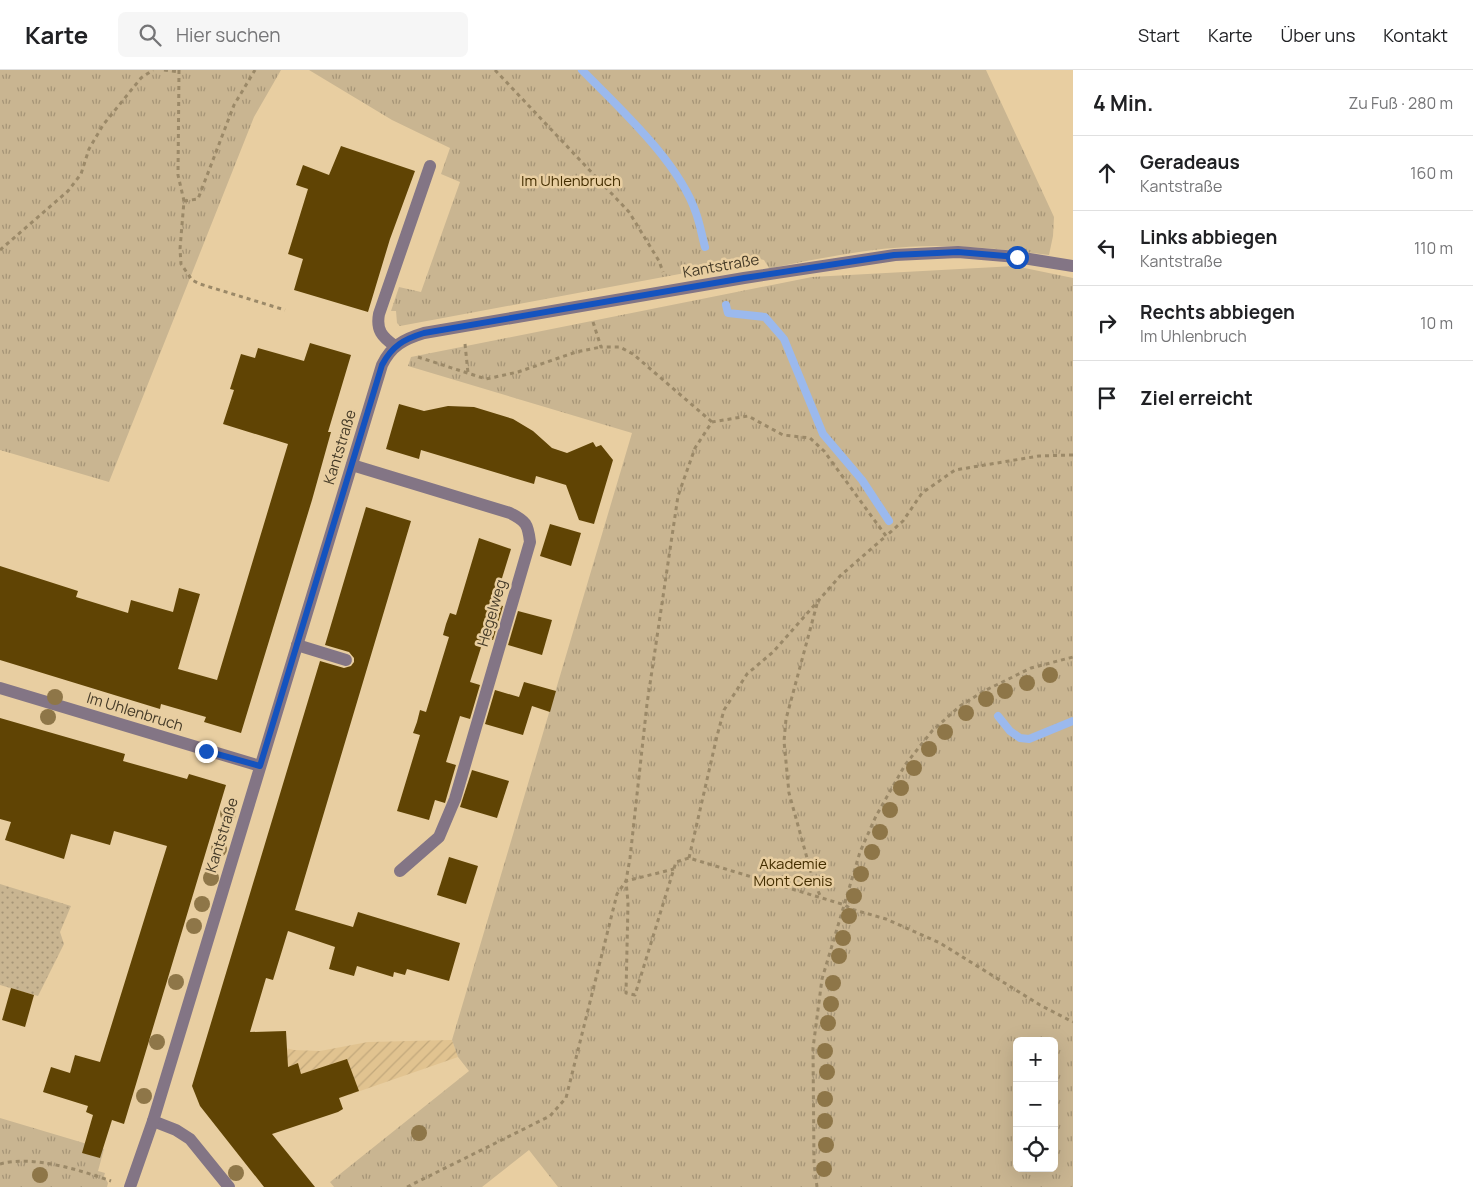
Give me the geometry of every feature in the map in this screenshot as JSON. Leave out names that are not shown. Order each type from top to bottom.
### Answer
[{"type":"street","points":[[395,346],[382,337],[377,322],[378,314],[430,166]]},
{"type":"street","name":"Kantstraße","points":[[130,1187],[153,1121],[382,365],[387,354],[395,346],[417,335],[463,326],[744,278],[894,255],[958,252],[1017,257],[1073,266]]},
{"type":"street","name":"Hegelweg","points":[[352,465],[510,513],[522,519],[528,528],[530,542],[455,799],[439,837],[400,870]]},
{"type":"street","points":[[297,645],[346,660]]},
{"type":"street","name":"Im Uhlenbruch","points":[[0,688],[260,766]]},
{"type":"street","points":[[153,1121],[176,1130],[190,1139],[229,1187]]},
{"type":"path","points":[[0,250],[68,190],[81,174],[90,149],[104,125],[141,78],[153,70]]},
{"type":"path","points":[[164,70],[179,71],[178,175],[184,201],[180,249],[181,264],[192,280],[200,284],[285,310]]},
{"type":"path","points":[[184,201],[198,199],[234,105],[255,70]]},
{"type":"path","points":[[495,70],[629,212],[659,261]]},
{"type":"path","points":[[463,326],[468,373]]},
{"type":"path","points":[[595,332],[601,346]]},
{"type":"path","points":[[395,346],[419,357],[486,379],[518,372],[576,352],[601,346],[620,347],[633,354],[712,422]]},
{"type":"path","points":[[886,536],[824,450],[810,438],[784,435],[748,416],[712,422],[695,448],[678,496],[647,704],[626,881],[628,903],[626,993],[635,995],[676,862],[690,858],[886,919],[940,943],[1040,1005],[1073,1022]]},
{"type":"path","points":[[690,858],[724,710],[747,674],[773,652],[840,576],[903,522],[922,493],[955,470],[1039,456],[1073,456]]},
{"type":"path","points":[[817,603],[786,719],[784,741],[789,793],[812,876],[821,898]]},
{"type":"path","points":[[817,1187],[814,1163],[813,1048],[822,978],[860,852],[876,816],[905,765],[932,731],[960,706],[984,691],[1031,668],[1073,657]]},
{"type":"path","points":[[408,1187],[550,1116],[566,1098],[617,894],[626,881],[674,870]]},
{"type":"path","points":[[0,1164],[12,1160],[51,1165],[92,1174]]},
{"type":"shaded area","points":[[452,1040],[458,1057],[291,1115],[288,1066],[268,1061],[273,1045],[294,1050],[320,1051],[368,1042]]},
{"type":"green space","points":[[0,70],[281,70],[254,117],[109,482],[0,450]]},
{"type":"green space","name":"Im Uhlenbruch","points":[[309,70],[986,70],[1054,217],[1049,255],[964,247],[914,246],[833,256],[772,268],[769,268],[764,260],[760,259],[400,326],[397,323],[396,311],[391,311],[399,287],[421,292],[460,182],[441,174],[450,148],[392,120]]},
{"type":"green space","name":"Akademie Mont Cenis","points":[[1015,266],[1073,278],[1073,1187],[558,1187],[529,1150],[482,1187],[334,1187],[330,1182],[469,1071],[458,1057],[452,1040],[632,433],[408,366],[411,357],[812,277]]},
{"type":"green space","points":[[0,884],[71,906],[60,932],[64,944],[38,996],[0,985]]},
{"type":"green space","points":[[0,1118],[104,1149],[98,1171],[105,1173],[104,1176],[108,1183],[107,1187],[0,1187]]},
{"type":"building","points":[[341,146],[415,171],[390,239],[368,312],[294,290],[303,259],[288,254],[308,189],[296,185],[303,165],[329,175]]},
{"type":"building","points":[[310,343],[351,355],[328,432],[331,432],[312,500],[241,733],[204,722],[206,717],[161,704],[160,709],[0,660],[0,566],[78,591],[76,597],[128,613],[131,600],[173,612],[179,588],[200,594],[178,669],[217,680],[288,444],[223,424],[234,390],[230,389],[241,354],[255,358],[258,348],[304,361]]},
{"type":"building","points":[[399,404],[424,411],[448,406],[474,407],[513,419],[533,431],[552,448],[567,453],[593,442],[596,447],[601,445],[613,460],[594,524],[579,520],[566,485],[536,476],[534,484],[421,450],[419,459],[386,449]]},
{"type":"building","points":[[366,507],[411,521],[295,910],[353,927],[358,912],[460,943],[449,981],[407,969],[405,975],[394,972],[393,977],[357,966],[354,976],[329,969],[335,947],[288,931],[273,980],[266,978],[250,1032],[286,1031],[288,1067],[298,1063],[301,1074],[347,1059],[359,1091],[339,1098],[343,1109],[338,1112],[272,1134],[315,1187],[264,1187],[200,1106],[192,1086],[320,661],[344,668],[351,666],[354,662],[354,658],[349,652],[325,645]]},
{"type":"building","points":[[550,524],[581,533],[571,566],[540,556]]},
{"type":"building","points":[[479,538],[511,549],[494,604],[503,606],[493,640],[484,638],[470,682],[480,685],[470,719],[460,716],[446,762],[456,765],[445,803],[435,800],[429,820],[397,811],[420,735],[413,733],[420,710],[426,712],[449,637],[443,635],[446,624],[450,613],[456,615]]},
{"type":"building","points":[[518,611],[552,620],[542,655],[508,645]]},
{"type":"building","points":[[524,682],[556,691],[550,712],[532,706],[523,735],[485,724],[495,690],[519,697]]},
{"type":"building","points":[[0,718],[125,754],[123,761],[187,779],[189,774],[226,785],[124,1124],[112,1120],[100,1158],[82,1153],[93,1115],[86,1112],[88,1106],[43,1092],[51,1067],[70,1073],[75,1055],[100,1062],[167,846],[114,831],[110,845],[71,834],[64,859],[5,840],[11,822],[0,819]]},
{"type":"building","points":[[472,770],[509,781],[497,818],[460,807]]},
{"type":"building","points":[[449,857],[478,866],[466,904],[437,895]]},
{"type":"building","points":[[11,988],[34,995],[25,1027],[2,1020]]},
{"type":"waterway","points":[[582,70],[647,137],[676,175],[688,194],[696,213],[705,247]]},
{"type":"waterway","points":[[726,305],[728,313],[765,317],[784,339],[823,434],[862,480],[889,521]]},
{"type":"waterway","points":[[998,716],[1010,731],[1020,738],[1029,739],[1073,721]]},
{"type":"route","points":[[206,751],[260,766],[382,365],[387,354],[395,346],[410,337],[424,333],[744,278],[894,255],[958,252],[1017,257]]}]
